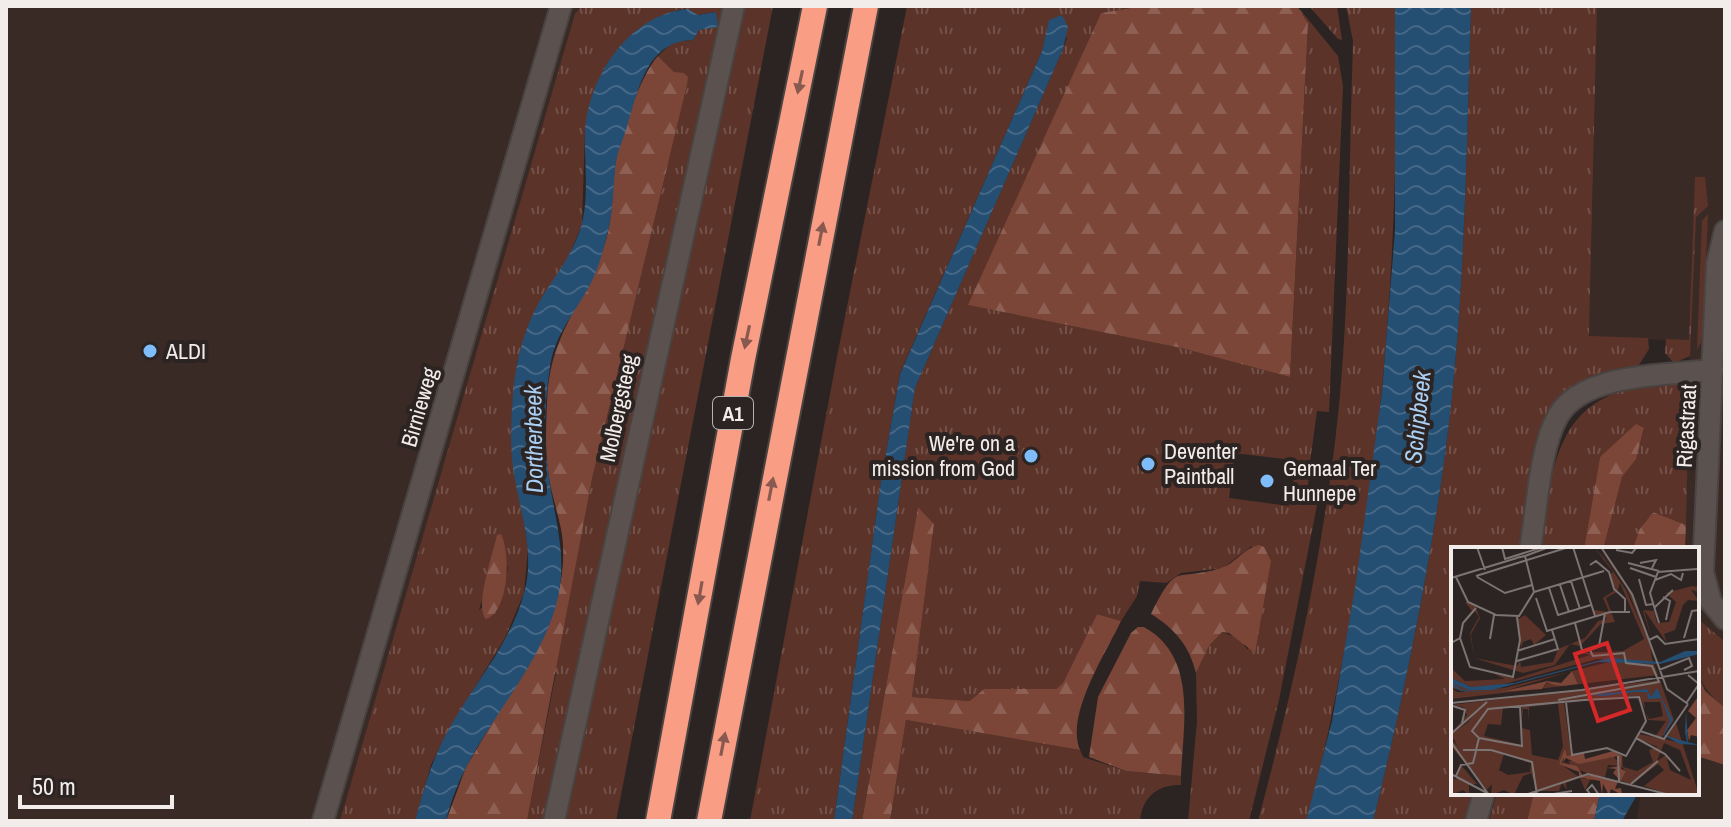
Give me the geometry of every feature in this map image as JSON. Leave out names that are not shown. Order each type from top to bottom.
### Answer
[{"type":"highway","name":"A1","points":[[658,821],[743,359],[815,6]]},
{"type":"highway","name":"A1","points":[[709,821],[866,6]]},
{"type":"street","name":"Birnieweg","points":[[323,821],[561,6]]},
{"type":"street","name":"Molbergsteeg","points":[[554,821],[734,6]]},
{"type":"street","name":"Rigastraat","points":[[1725,231],[1717,264],[1703,572],[1711,602],[1725,619]]},
{"type":"street","points":[[1530,547],[1547,447],[1565,407],[1586,391],[1608,383],[1713,370]]},
{"type":"street","points":[[1476,821],[1483,795]]},
{"type":"shaded area","points":[[6,6],[588,6],[352,821],[6,821]]},
{"type":"shaded area","points":[[1597,6],[1725,6],[1725,821],[1636,821],[1641,795],[1699,795],[1699,547],[1685,547],[1689,341],[1589,337]]},
{"type":"green space","points":[[582,6],[727,6],[644,367],[547,821],[527,821],[556,673],[554,670],[592,479],[687,85],[658,56],[673,42],[693,40],[699,30],[718,27],[715,12],[697,15],[688,9],[676,10],[585,130],[582,224],[563,271],[536,309],[517,362],[512,447],[528,548],[524,593],[505,638],[445,736],[431,765],[415,821],[340,821],[575,14]],"holes":[[[508,566],[504,589],[479,610],[488,581]]]},
{"type":"green space","points":[[742,6],[773,6],[616,821],[562,821]]},
{"type":"green space","points":[[907,6],[1142,6],[1101,13],[969,305],[1181,348],[1290,377],[1308,23],[1297,6],[1338,56],[1343,86],[1329,412],[1317,411],[1310,462],[1216,451],[1216,456],[1234,458],[1229,498],[1289,506],[1296,466],[1310,467],[1306,503],[1317,505],[1279,700],[1249,821],[1188,821],[1197,721],[1196,673],[1209,646],[1222,632],[1238,638],[1248,650],[1252,546],[1223,568],[1181,573],[1166,583],[1140,581],[1137,596],[1121,621],[1097,614],[1063,683],[1056,689],[970,701],[912,697],[934,524],[918,507],[862,821],[852,821],[915,388],[1063,49],[1067,38],[1048,25],[1042,51],[900,373],[881,481],[834,821],[750,821]]},
{"type":"green space","points":[[1142,6],[1297,6],[1308,23],[1290,377],[1181,348],[968,305],[1101,13]]},
{"type":"green space","points":[[1309,6],[1337,6],[1342,40],[1338,39]]},
{"type":"green space","points":[[1346,6],[1395,6],[1393,235],[1374,463],[1351,614],[1326,744],[1306,821],[1258,821],[1311,596],[1339,411],[1347,267],[1353,41]]},
{"type":"green space","points":[[1471,6],[1597,6],[1589,336],[1648,338],[1649,349],[1637,368],[1583,381],[1565,393],[1546,417],[1524,547],[1451,547],[1451,795],[1476,795],[1470,821],[1373,821],[1402,695],[1434,525],[1449,424],[1463,245]]},
{"type":"green space","points":[[658,56],[674,72],[684,73],[688,77],[687,85],[592,479],[527,821],[446,821],[466,767],[544,636],[554,610],[562,570],[563,543],[547,462],[549,378],[561,337],[606,240],[620,142],[637,93]]},
{"type":"green space","points":[[1695,177],[1705,177],[1708,206],[1696,217],[1690,356],[1674,363],[1665,353],[1666,339],[1689,340]]},
{"type":"green space","points":[[1708,214],[1703,338],[1697,350],[1702,221]]},
{"type":"green space","points":[[1676,382],[1689,391],[1686,525],[1653,512],[1639,530],[1634,547],[1601,547],[1622,477],[1636,458],[1644,429],[1600,457],[1584,547],[1539,547],[1558,454],[1569,431],[1585,411],[1607,397],[1637,387]]},
{"type":"green space","points":[[1636,424],[1644,428],[1636,459],[1622,477],[1604,547],[1584,547],[1600,457]]},
{"type":"green space","points":[[918,507],[934,524],[912,697],[970,701],[984,689],[1056,689],[1063,683],[1097,614],[1121,621],[1082,702],[1077,736],[1080,750],[906,720],[890,821],[862,821]]},
{"type":"green space","points":[[1653,512],[1686,525],[1685,547],[1634,547],[1639,530]]},
{"type":"green space","points":[[501,534],[506,555],[506,581],[499,605],[494,614],[486,619],[483,592],[497,535]]},
{"type":"green space","points":[[1259,545],[1264,547],[1271,561],[1255,653],[1229,633],[1222,632],[1209,646],[1196,673],[1180,639],[1151,614],[1173,579],[1221,568]]},
{"type":"green space","points":[[1699,620],[1725,642],[1725,708],[1700,678]]},
{"type":"green space","points":[[1138,627],[1144,627],[1161,640],[1173,656],[1180,674],[1184,693],[1181,776],[1126,771],[1089,757],[1098,697],[1131,633]]},
{"type":"green space","points":[[1699,678],[1705,691],[1725,708],[1725,765],[1699,757]]},
{"type":"green space","points":[[906,720],[1080,750],[1083,757],[1126,771],[1181,776],[1181,785],[1165,787],[1152,794],[1144,806],[1140,821],[890,821]]},
{"type":"green space","points":[[1496,795],[1534,795],[1527,821],[1489,821]]},
{"type":"green space","points":[[1534,795],[1600,795],[1594,821],[1527,821]]},
{"type":"water","name":"Schipbeek","points":[[1395,6],[1471,6],[1460,305],[1449,424],[1419,610],[1373,821],[1306,821],[1332,721],[1356,582],[1382,392],[1395,231]]},
{"type":"water","name":"Dortherbeek","points":[[688,9],[698,15],[716,12],[718,27],[699,30],[693,40],[677,42],[665,48],[647,69],[617,158],[610,218],[595,275],[567,322],[552,357],[546,405],[546,445],[561,558],[559,593],[554,612],[529,666],[467,766],[446,821],[415,821],[440,746],[509,631],[524,593],[527,546],[511,450],[515,373],[531,318],[580,230],[586,194],[585,134],[594,92],[615,52],[630,36],[647,23]]},
{"type":"water","points":[[1062,15],[1068,27],[1063,49],[915,388],[852,821],[834,821],[881,481],[900,374],[1042,51],[1049,20]]},
{"type":"water","points":[[1600,795],[1637,795],[1622,821],[1594,821]]},
{"type":"place","name":"ALDI","points":[[150,351]]},
{"type":"place","name":"We're on a mission from God","points":[[1031,456]]},
{"type":"place","name":"Deventer Paintball","points":[[1148,464]]},
{"type":"place","name":"Gemaal Ter Hunnepe","points":[[1267,481]]}]
